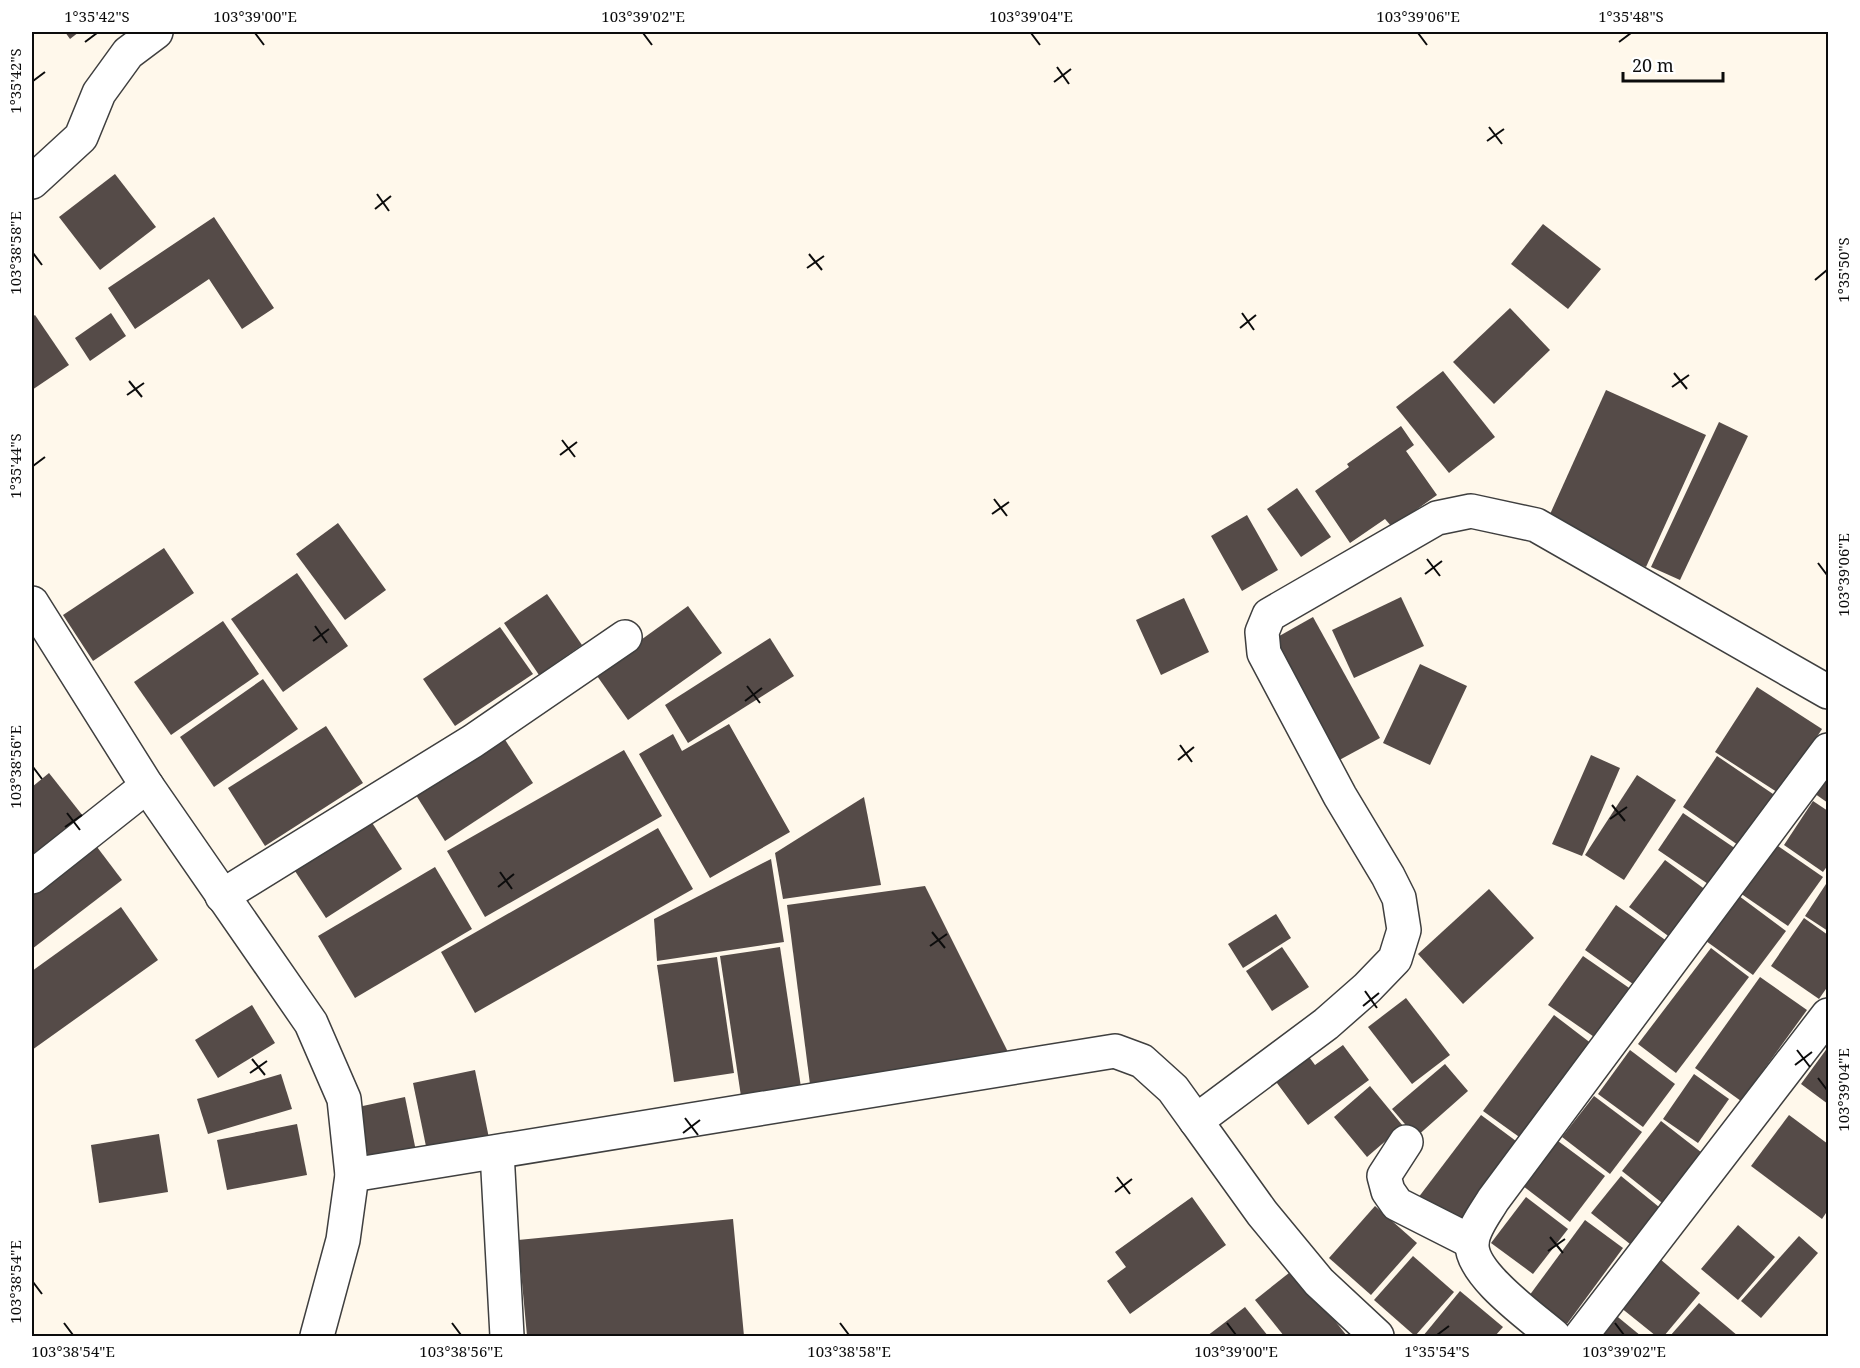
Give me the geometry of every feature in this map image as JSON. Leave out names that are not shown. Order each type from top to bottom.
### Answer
[{"type":"street","points":[[32,182],[81,137],[99,93],[128,53],[156,32]]},
{"type":"street","points":[[1196,1121],[1326,1024],[1367,988],[1395,959],[1404,930],[1399,898],[1388,876],[1340,796],[1264,652],[1262,632],[1269,615],[1437,518],[1471,511],[1536,525],[1828,692]]},
{"type":"street","points":[[32,603],[147,786],[311,1023],[344,1099],[352,1174],[343,1240],[317,1336]]},
{"type":"street","points":[[222,896],[472,741],[625,637]]},
{"type":"street","points":[[1554,1336],[1487,1276],[1476,1263],[1472,1242],[1492,1200],[1828,750]]},
{"type":"street","points":[[32,877],[147,786]]},
{"type":"street","points":[[1581,1336],[1828,1015]]},
{"type":"street","points":[[352,1174],[1115,1051],[1142,1061],[1173,1089],[1262,1214],[1305,1265],[1377,1336]]},
{"type":"street","points":[[1406,1142],[1384,1176],[1388,1191],[1397,1204],[1472,1242]]},
{"type":"street","points":[[497,1152],[507,1336]]},
{"type":"building","points":[[65,32],[79,32],[70,39]]},
{"type":"building","points":[[115,174],[156,227],[100,270],[59,217]]},
{"type":"building","points":[[214,217],[274,308],[242,329],[209,279],[135,329],[108,288]]},
{"type":"building","points":[[1543,224],[1601,269],[1568,309],[1511,264]]},
{"type":"building","points":[[1510,308],[1550,350],[1494,404],[1453,362]]},
{"type":"building","points":[[111,313],[126,336],[90,361],[75,338]]},
{"type":"building","points":[[35,315],[69,365],[32,390],[32,317]]},
{"type":"building","points":[[1443,371],[1495,437],[1449,473],[1396,407]]},
{"type":"building","points":[[1606,390],[1706,435],[1646,567],[1546,523]]},
{"type":"building","points":[[1719,422],[1748,436],[1680,580],[1651,567]]},
{"type":"building","points":[[1401,426],[1414,445],[1406,451],[1437,495],[1392,527],[1385,519],[1350,543],[1315,491],[1349,467],[1347,464]]},
{"type":"building","points":[[1297,488],[1331,537],[1301,557],[1267,509]]},
{"type":"building","points":[[1247,515],[1278,570],[1242,591],[1211,536]]},
{"type":"building","points":[[338,523],[386,590],[345,620],[296,554]]},
{"type":"building","points":[[164,548],[194,593],[93,661],[63,615]]},
{"type":"building","points":[[297,573],[348,646],[283,692],[231,619]]},
{"type":"building","points":[[547,594],[582,645],[539,675],[504,623]]},
{"type":"building","points":[[1401,597],[1424,646],[1354,678],[1332,630]]},
{"type":"building","points":[[1184,598],[1209,652],[1161,675],[1136,620]]},
{"type":"building","points":[[688,606],[722,653],[628,720],[595,673]]},
{"type":"building","points":[[1313,617],[1380,738],[1332,764],[1265,644]]},
{"type":"building","points":[[223,621],[259,674],[171,735],[134,682]]},
{"type":"building","points":[[500,627],[533,674],[455,726],[423,679]]},
{"type":"building","points":[[770,638],[794,676],[688,743],[665,705]]},
{"type":"building","points":[[1420,664],[1467,686],[1430,765],[1383,743]]},
{"type":"building","points":[[263,679],[298,729],[214,787],[180,737]]},
{"type":"building","points":[[1757,687],[1822,729],[1780,794],[1715,752]]},
{"type":"building","points":[[729,724],[790,832],[710,878],[639,754],[673,734],[682,751]]},
{"type":"building","points":[[326,726],[363,783],[265,846],[228,788]]},
{"type":"building","points":[[502,735],[533,783],[445,841],[414,792]]},
{"type":"building","points":[[624,750],[662,816],[485,917],[447,851]]},
{"type":"building","points":[[1591,755],[1620,768],[1582,856],[1552,844]]},
{"type":"building","points":[[1717,756],[1776,796],[1741,847],[1683,807]]},
{"type":"building","points":[[1828,764],[1828,803],[1811,791]]},
{"type":"building","points":[[49,773],[83,816],[32,868],[32,787]]},
{"type":"building","points":[[1637,775],[1676,800],[1624,880],[1585,855]]},
{"type":"building","points":[[864,797],[881,885],[783,899],[775,853]]},
{"type":"building","points":[[1813,801],[1828,811],[1828,865],[1823,872],[1784,845]]},
{"type":"building","points":[[1683,813],[1739,851],[1714,888],[1658,850]]},
{"type":"building","points":[[369,818],[402,869],[326,918],[293,868]]},
{"type":"building","points":[[658,828],[693,889],[475,1013],[441,952]]},
{"type":"building","points":[[91,839],[122,880],[32,949],[32,884]]},
{"type":"building","points":[[1775,844],[1823,877],[1788,926],[1740,893]]},
{"type":"building","points":[[771,859],[784,942],[657,961],[654,919]]},
{"type":"building","points":[[1665,860],[1710,893],[1675,941],[1629,907]]},
{"type":"building","points":[[435,867],[472,929],[355,998],[318,936]]},
{"type":"building","points":[[1828,881],[1828,931],[1805,916]]},
{"type":"building","points":[[925,886],[1012,1060],[811,1092],[787,905]]},
{"type":"building","points":[[1489,889],[1534,938],[1463,1004],[1418,954]]},
{"type":"building","points":[[1739,896],[1786,931],[1753,975],[1706,941]]},
{"type":"building","points":[[1616,905],[1671,944],[1640,989],[1585,950]]},
{"type":"building","points":[[121,907],[158,960],[32,1050],[32,971]]},
{"type":"building","points":[[1276,914],[1291,938],[1243,968],[1228,944]]},
{"type":"building","points":[[1804,918],[1828,935],[1828,986],[1819,999],[1771,966]]},
{"type":"building","points":[[780,947],[802,1094],[742,1103],[720,956]]},
{"type":"building","points":[[1282,947],[1309,987],[1272,1011],[1246,971]]},
{"type":"building","points":[[1711,948],[1749,977],[1676,1073],[1638,1044]]},
{"type":"building","points":[[1583,956],[1635,992],[1600,1041],[1548,1005]]},
{"type":"building","points":[[717,957],[734,1073],[674,1082],[657,965]]},
{"type":"building","points":[[1760,977],[1807,1010],[1741,1101],[1695,1068]]},
{"type":"building","points":[[1406,998],[1450,1055],[1412,1084],[1368,1027]]},
{"type":"building","points":[[252,1005],[275,1043],[218,1078],[195,1040]]},
{"type":"building","points":[[1554,1015],[1592,1044],[1522,1139],[1483,1111]]},
{"type":"building","points":[[1343,1045],[1369,1080],[1308,1125],[1271,1075],[1304,1050],[1315,1065]]},
{"type":"building","points":[[1828,1047],[1828,1104],[1801,1084]]},
{"type":"building","points":[[1630,1050],[1675,1084],[1643,1127],[1598,1094]]},
{"type":"building","points":[[1445,1064],[1468,1091],[1416,1137],[1392,1109]]},
{"type":"building","points":[[475,1070],[490,1143],[428,1156],[413,1083]]},
{"type":"building","points":[[281,1074],[292,1109],[208,1134],[197,1099]]},
{"type":"building","points":[[1694,1074],[1729,1099],[1698,1143],[1663,1119]]},
{"type":"building","points":[[1370,1086],[1403,1126],[1367,1157],[1334,1117]]},
{"type":"building","points":[[1594,1096],[1642,1132],[1610,1174],[1562,1137]]},
{"type":"building","points":[[405,1097],[417,1156],[370,1166],[358,1107]]},
{"type":"building","points":[[1481,1115],[1520,1144],[1456,1227],[1418,1198]]},
{"type":"building","points":[[1789,1115],[1828,1144],[1828,1210],[1822,1219],[1751,1166]]},
{"type":"building","points":[[1661,1121],[1706,1156],[1666,1206],[1622,1171]]},
{"type":"building","points":[[297,1124],[307,1175],[227,1190],[217,1140]]},
{"type":"building","points":[[159,1134],[168,1192],[99,1203],[91,1145]]},
{"type":"building","points":[[1558,1141],[1605,1176],[1570,1222],[1523,1186]]},
{"type":"building","points":[[1621,1176],[1659,1207],[1630,1244],[1591,1213]]},
{"type":"building","points":[[1192,1197],[1226,1245],[1130,1314],[1107,1281],[1126,1267],[1115,1252]]},
{"type":"building","points":[[1526,1197],[1568,1229],[1533,1274],[1491,1243]]},
{"type":"building","points":[[1375,1206],[1417,1243],[1371,1295],[1329,1258]]},
{"type":"building","points":[[733,1219],[744,1336],[527,1336],[518,1240]]},
{"type":"building","points":[[1585,1220],[1623,1248],[1567,1324],[1529,1296]]},
{"type":"building","points":[[1738,1225],[1775,1257],[1738,1300],[1701,1269]]},
{"type":"building","points":[[1799,1236],[1818,1253],[1761,1318],[1741,1301]]},
{"type":"building","points":[[1413,1256],[1454,1292],[1415,1336],[1374,1300]]},
{"type":"building","points":[[1660,1259],[1700,1293],[1664,1336],[1656,1336],[1620,1307]]},
{"type":"building","points":[[1294,1269],[1347,1336],[1284,1336],[1255,1300]]},
{"type":"building","points":[[1460,1291],[1503,1327],[1495,1336],[1423,1336]]},
{"type":"building","points":[[1699,1303],[1738,1336],[1670,1336]]},
{"type":"building","points":[[1245,1307],[1268,1336],[1207,1336]]},
{"type":"building","points":[[1613,1313],[1641,1336],[1594,1336]]}]
